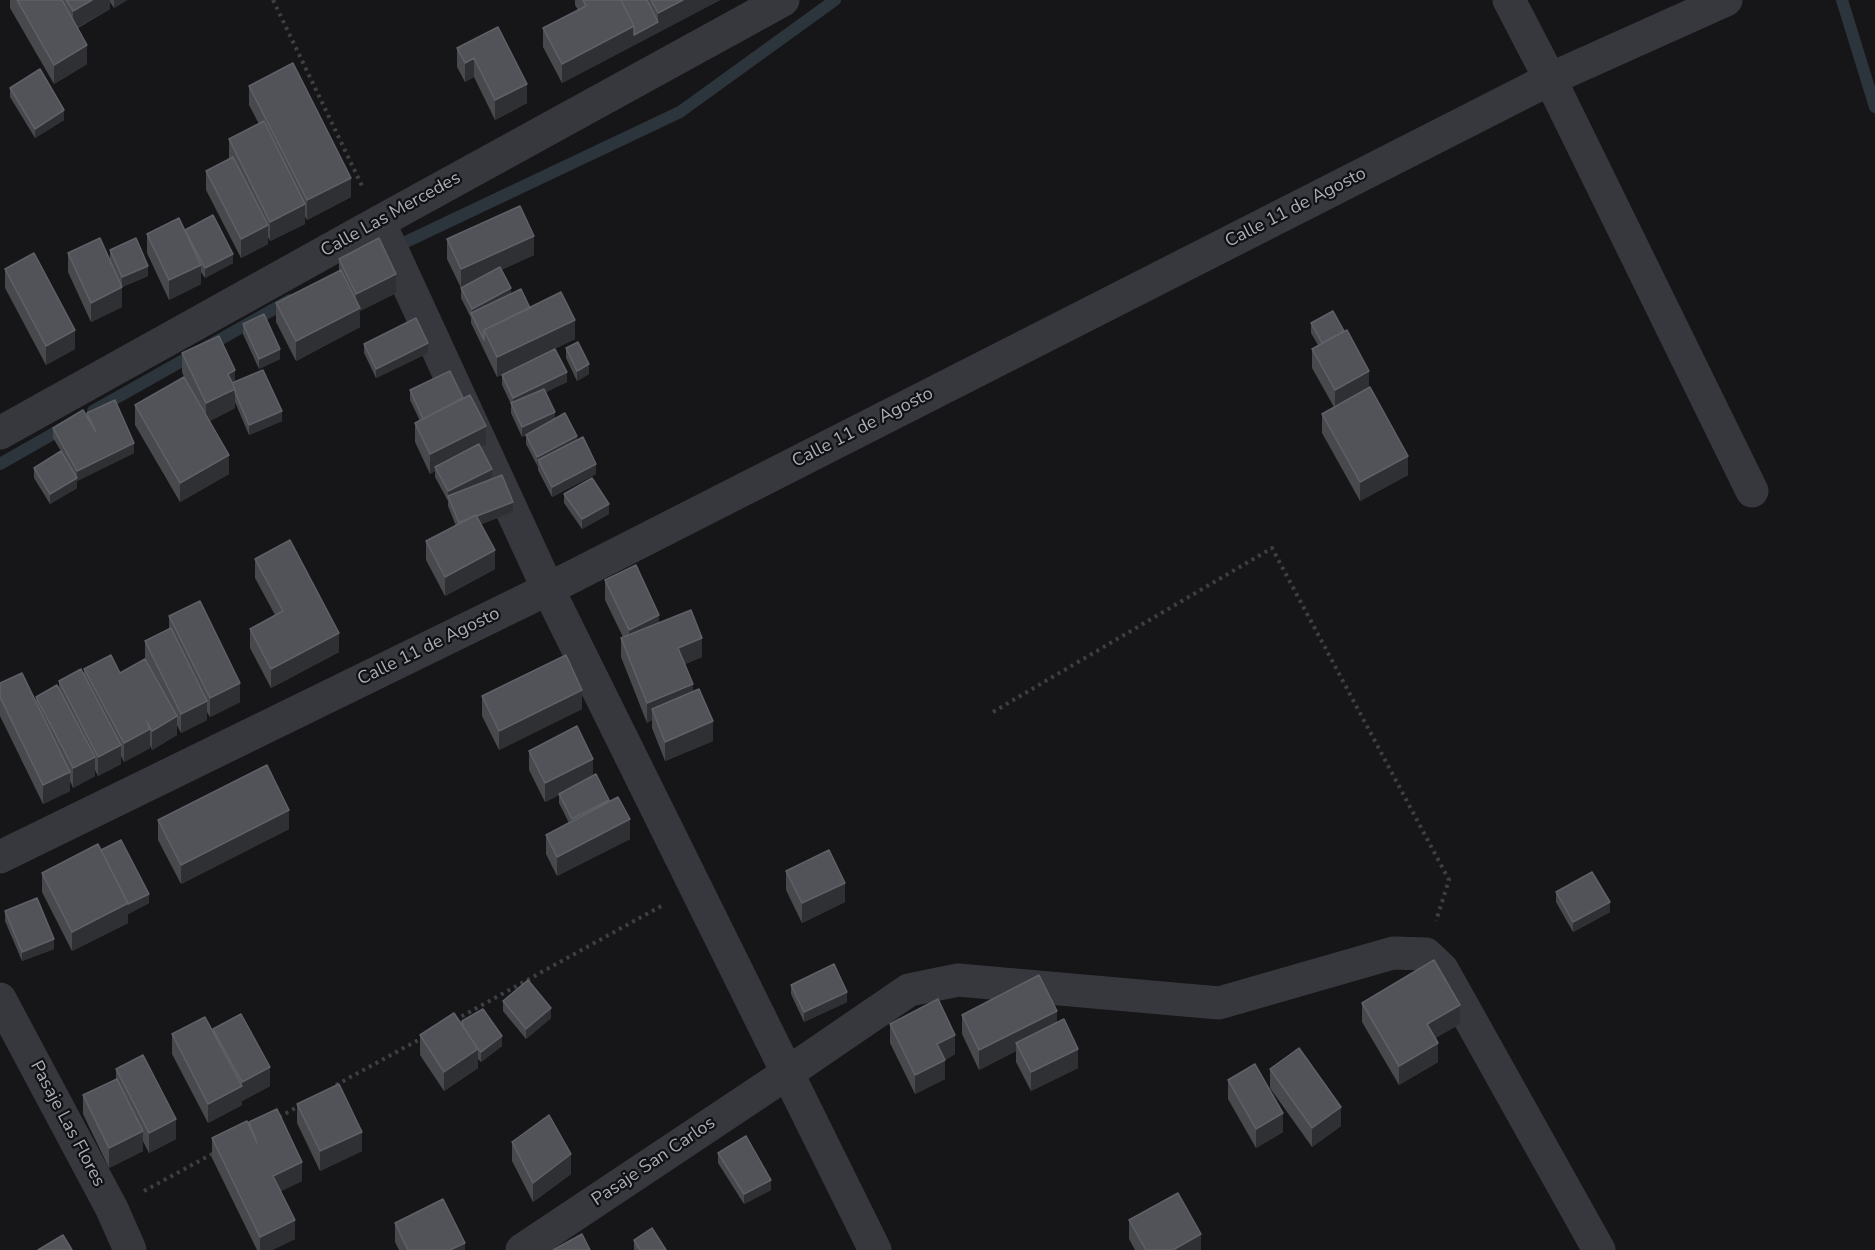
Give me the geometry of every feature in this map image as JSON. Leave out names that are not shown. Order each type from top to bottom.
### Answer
[{"type":"street","name":"Calle Las Mercedes","points":[[0,433],[783,0]]},
{"type":"street","points":[[1509,0],[1752,491]]},
{"type":"street","name":"Calle 11 de Agosto","points":[[0,857],[548,589],[1550,79],[1726,0]]},
{"type":"street","points":[[379,222],[548,589],[875,1250]]},
{"type":"street","name":"Pasaje San Carlos","points":[[522,1250],[909,990],[958,980],[1219,1003],[1393,953],[1426,954]]},
{"type":"street","points":[[1426,954],[1442,969],[1599,1250]]},
{"type":"street","name":"Pasaje Las Flores","points":[[0,999],[112,1209],[130,1250]]},
{"type":"path","points":[[273,0],[379,222]]},
{"type":"path","points":[[993,712],[1272,548],[1449,880],[1426,954]]},
{"type":"path","points":[[445,1026],[695,888]]},
{"type":"path","points":[[331,1089],[424,1037]]},
{"type":"path","points":[[279,1117],[310,1100]]},
{"type":"path","points":[[112,1209],[216,1152]]},
{"type":"building","points":[[17,0],[62,0],[87,45],[54,65]]},
{"type":"building","points":[[66,0],[92,0],[73,11]]},
{"type":"building","points":[[583,0],[621,0],[634,26],[562,64],[543,28],[586,6]]},
{"type":"building","points":[[621,0],[647,0],[658,22],[634,35],[634,26]]},
{"type":"building","points":[[651,0],[683,0],[658,13]]},
{"type":"building","points":[[498,27],[527,84],[495,100],[474,58],[465,63],[457,48]]},
{"type":"building","points":[[293,63],[351,178],[307,200],[249,86]]},
{"type":"building","points":[[40,69],[64,110],[35,129],[10,88]]},
{"type":"building","points":[[264,121],[305,204],[270,222],[229,139]]},
{"type":"building","points":[[233,157],[268,225],[241,239],[206,171]]},
{"type":"building","points":[[520,206],[534,236],[461,269],[447,239]]},
{"type":"building","points":[[213,215],[233,254],[205,268],[185,230]]},
{"type":"building","points":[[179,218],[201,265],[169,280],[147,234]]},
{"type":"building","points":[[100,238],[122,287],[91,303],[68,253]]},
{"type":"building","points":[[136,238],[148,266],[122,277],[110,250]]},
{"type":"building","points":[[379,238],[396,274],[356,294],[339,259]]},
{"type":"building","points":[[34,253],[75,330],[46,346],[5,269]]},
{"type":"building","points":[[500,267],[511,288],[472,309],[461,288]]},
{"type":"building","points":[[341,270],[360,308],[296,341],[276,303]]},
{"type":"building","points":[[521,289],[530,308],[484,330],[484,340],[471,313]]},
{"type":"building","points":[[561,292],[575,320],[497,357],[484,330]]},
{"type":"building","points":[[1333,311],[1344,331],[1322,343],[1311,323]]},
{"type":"building","points":[[264,314],[280,349],[259,359],[243,324]]},
{"type":"building","points":[[416,318],[428,343],[376,369],[364,344]]},
{"type":"building","points":[[1347,330],[1369,371],[1335,390],[1312,349]]},
{"type":"building","points":[[219,336],[235,370],[228,374],[235,389],[206,403],[182,353]]},
{"type":"building","points":[[578,342],[589,364],[577,371],[566,348]]},
{"type":"building","points":[[555,349],[567,372],[513,398],[502,375]]},
{"type":"building","points":[[263,370],[282,411],[249,425],[232,383]]},
{"type":"building","points":[[450,371],[463,398],[423,419],[410,390]]},
{"type":"building","points":[[184,377],[229,455],[180,483],[135,405]]},
{"type":"building","points":[[1370,387],[1408,456],[1360,482],[1322,414]]},
{"type":"building","points":[[544,389],[555,412],[522,427],[511,403]]},
{"type":"building","points":[[470,395],[486,426],[430,454],[415,423]]},
{"type":"building","points":[[115,400],[134,443],[77,471],[53,428],[83,410],[96,432],[87,413]]},
{"type":"building","points":[[565,413],[577,436],[537,457],[526,435]]},
{"type":"building","points":[[583,437],[596,464],[552,487],[538,460]]},
{"type":"building","points":[[479,444],[492,469],[448,491],[435,467]]},
{"type":"building","points":[[61,451],[77,478],[50,494],[34,468]]},
{"type":"building","points":[[502,475],[513,502],[459,523],[448,496]]},
{"type":"building","points":[[592,478],[609,504],[582,519],[564,494]]},
{"type":"building","points":[[476,515],[495,550],[445,577],[426,541]]},
{"type":"building","points":[[290,540],[339,633],[271,669],[250,629],[283,611],[255,559]]},
{"type":"building","points":[[636,565],[659,615],[629,630],[605,580]]},
{"type":"building","points":[[200,601],[240,683],[210,698],[169,616]]},
{"type":"building","points":[[691,610],[702,638],[678,648],[693,684],[647,703],[621,638]]},
{"type":"building","points":[[171,628],[207,701],[181,714],[145,641]]},
{"type":"building","points":[[111,655],[120,673],[145,659],[177,716],[152,731],[147,722],[150,729],[124,743],[84,669]]},
{"type":"building","points":[[566,655],[582,690],[499,731],[482,696]]},
{"type":"building","points":[[81,669],[121,745],[98,757],[59,681]]},
{"type":"building","points":[[22,673],[70,772],[43,785],[0,697],[0,683]]},
{"type":"building","points":[[57,685],[95,757],[73,768],[36,697]]},
{"type":"building","points":[[699,689],[713,721],[665,742],[652,709]]},
{"type":"building","points":[[577,726],[593,759],[545,783],[529,751]]},
{"type":"building","points":[[267,765],[289,810],[181,865],[158,820]]},
{"type":"building","points":[[596,774],[609,800],[572,819],[559,794]]},
{"type":"building","points":[[618,797],[630,819],[557,857],[546,835]]},
{"type":"building","points":[[121,840],[149,894],[128,904],[101,850]]},
{"type":"building","points":[[98,844],[128,903],[72,932],[42,873]]},
{"type":"building","points":[[829,850],[845,883],[802,903],[786,871]]},
{"type":"building","points":[[1592,872],[1610,902],[1573,922],[1556,892]]},
{"type":"building","points":[[37,898],[54,939],[22,952],[5,911]]},
{"type":"building","points":[[1434,960],[1460,1005],[1427,1024],[1438,1043],[1399,1066],[1362,1003]]},
{"type":"building","points":[[834,964],[847,992],[804,1012],[791,985]]},
{"type":"building","points":[[1039,975],[1057,1011],[979,1050],[962,1015]]},
{"type":"building","points":[[528,980],[551,1008],[526,1029],[503,1001]]},
{"type":"building","points":[[938,999],[955,1035],[937,1044],[945,1060],[915,1075],[890,1024]]},
{"type":"building","points":[[483,1009],[502,1036],[481,1052],[462,1021]]},
{"type":"building","points":[[454,1013],[478,1049],[444,1072],[420,1035]]},
{"type":"building","points":[[241,1014],[270,1067],[242,1082],[213,1029]]},
{"type":"building","points":[[205,1017],[242,1086],[208,1104],[172,1034]]},
{"type":"building","points":[[1064,1019],[1078,1049],[1031,1072],[1016,1043]]},
{"type":"building","points":[[1299,1048],[1341,1107],[1312,1128],[1270,1069]]},
{"type":"building","points":[[143,1055],[176,1119],[149,1133],[116,1069]]},
{"type":"building","points":[[1255,1064],[1283,1113],[1256,1129],[1228,1080]]},
{"type":"building","points":[[117,1079],[143,1131],[109,1148],[83,1095]]},
{"type":"building","points":[[339,1084],[362,1132],[320,1151],[297,1104]]},
{"type":"building","points":[[277,1109],[302,1162],[273,1176],[295,1220],[260,1237],[212,1138],[247,1121],[257,1143],[249,1122]]},
{"type":"building","points":[[549,1115],[571,1154],[533,1183],[512,1142]]},
{"type":"building","points":[[746,1136],[771,1180],[744,1194],[718,1153]]},
{"type":"building","points":[[1178,1193],[1201,1234],[1173,1250],[1146,1250],[1129,1220]]},
{"type":"building","points":[[443,1199],[465,1243],[450,1250],[408,1250],[395,1223]]},
{"type":"building","points":[[652,1228],[666,1250],[640,1250],[634,1240]]},
{"type":"building","points":[[582,1234],[590,1250],[553,1250]]},
{"type":"building","points":[[63,1235],[72,1250],[38,1250]]},
{"type":"waterway","points":[[393,248],[680,112],[835,0]]},
{"type":"waterway","points":[[1842,0],[1875,107]]},
{"type":"waterway","points":[[93,411],[290,300]]},
{"type":"waterway","points":[[0,464],[65,427]]}]
